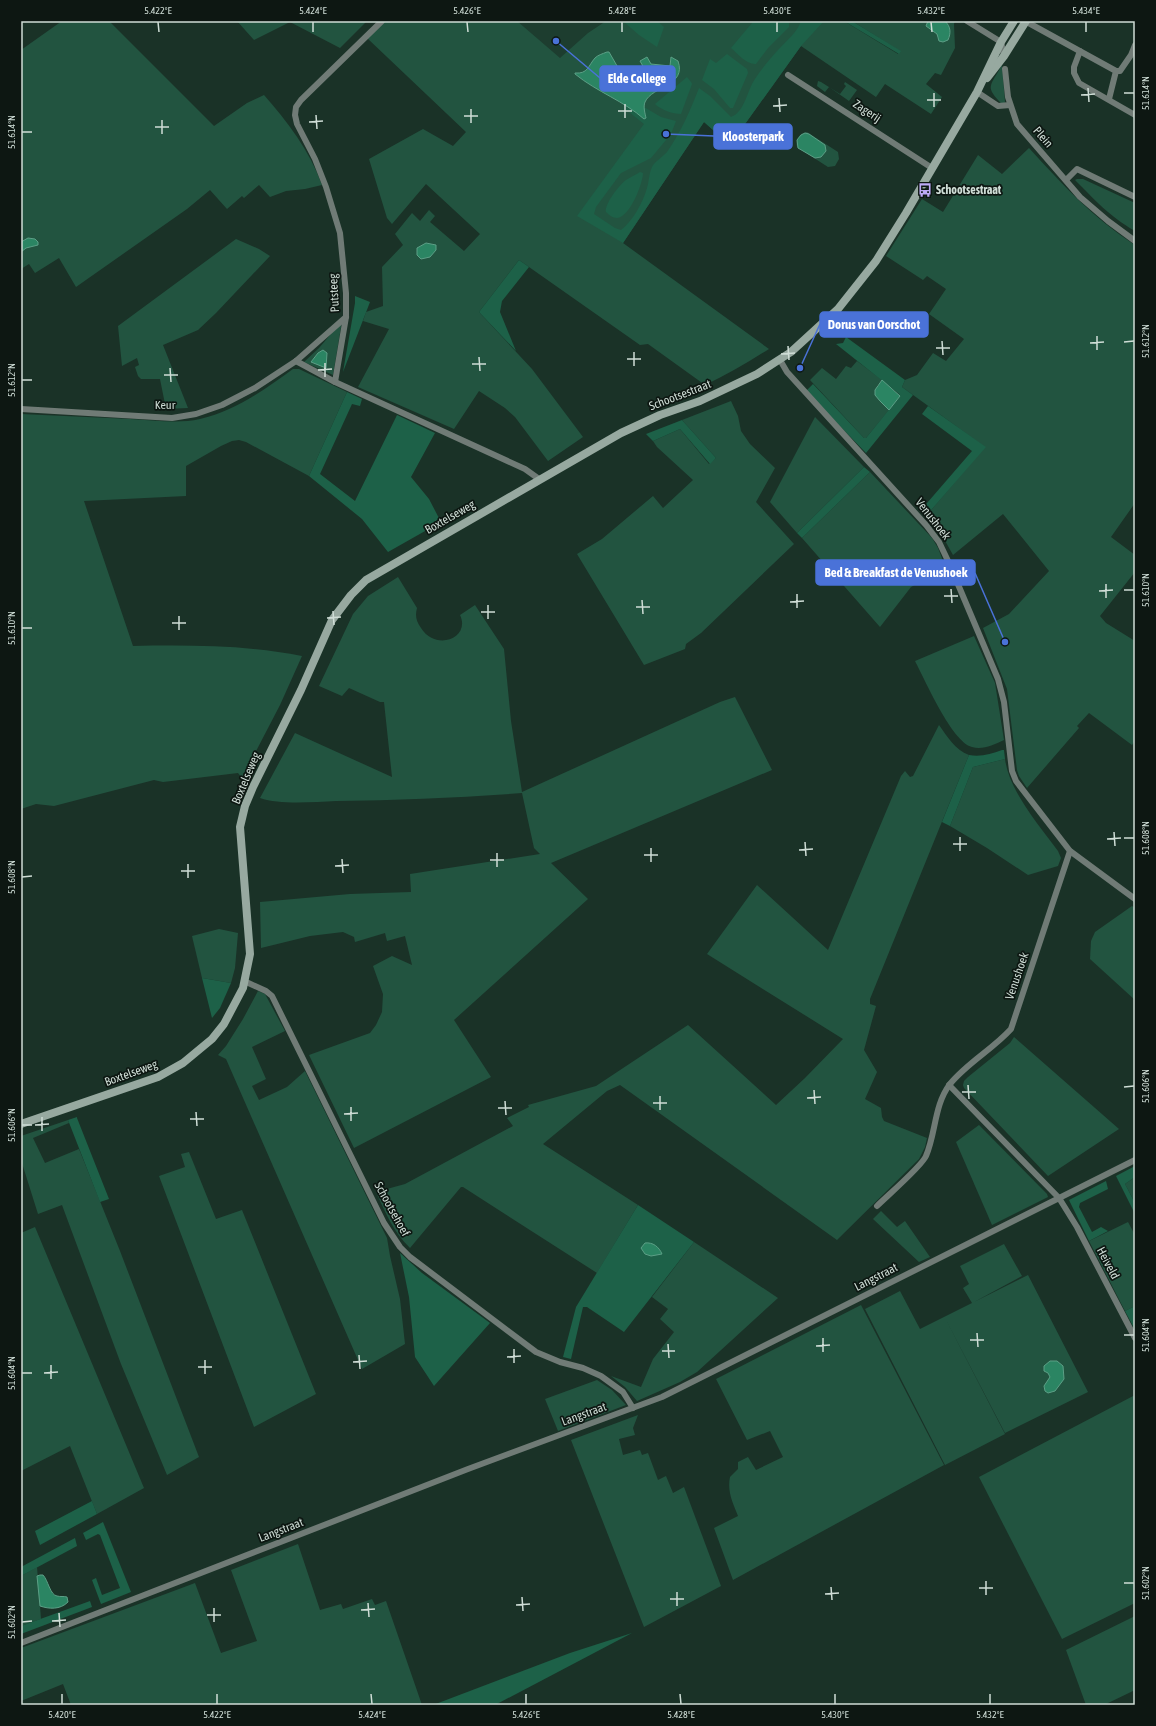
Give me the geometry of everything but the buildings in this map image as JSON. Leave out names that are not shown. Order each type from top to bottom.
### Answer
[{"type":"main road","name":"Schootsestraat","points":[[539,479],[621,432],[734,386],[780,360],[820,327],[851,294],[876,262],[979,88],[1001,42],[1014,21]]},
{"type":"main road","name":"Schootsestraat","points":[[979,88],[1004,56],[1025,21]]},
{"type":"main road","name":"Boxtelseweg","points":[[21,1124],[158,1077],[171,1071],[197,1053],[212,1039],[224,1024],[235,1004],[244,981],[250,954],[240,827],[245,806],[301,690],[332,620],[351,595],[366,580],[539,479]]},
{"type":"street","name":"Putsteeg","points":[[336,382],[346,317],[346,293],[340,232],[326,187],[315,159],[297,124],[295,115],[296,107],[301,100],[382,21]]},
{"type":"street","points":[[968,21],[1001,42],[1004,56]]},
{"type":"street","points":[[1025,21],[1116,71],[1120,71],[1131,55],[1135,45]]},
{"type":"street","points":[[1080,52],[1074,73],[1079,82],[1135,115]]},
{"type":"street","name":"Plein","points":[[1005,69],[1010,105],[1017,124],[1080,197],[1135,241]]},
{"type":"street","points":[[1109,99],[1116,71]]},
{"type":"street","name":"Zagerij","points":[[788,75],[932,168]]},
{"type":"street","points":[[979,88],[998,106],[1010,105]]},
{"type":"street","points":[[1066,180],[1077,168],[1135,197]]},
{"type":"street","name":"Keur","points":[[21,409],[172,418],[196,414],[222,405],[242,395],[296,361],[346,317]]},
{"type":"street","name":"Venushoek","points":[[780,360],[787,372],[926,525],[939,542],[998,679],[1004,702],[1012,772],[1016,781],[1070,851],[1135,899]]},
{"type":"street","points":[[296,361],[336,382],[525,469],[539,479]]},
{"type":"street","name":"Venushoek","points":[[877,1206],[925,1158],[930,1147],[938,1109],[949,1085],[1002,1039],[1010,1028],[1070,851]]},
{"type":"street","name":"Schootsehoef","points":[[244,981],[266,991],[272,996],[384,1223],[400,1247],[410,1257],[536,1352],[601,1376],[623,1392],[633,1408]]},
{"type":"street","points":[[949,1085],[1059,1198]]},
{"type":"street","name":"Langstraat","points":[[21,1643],[468,1469],[662,1397],[1135,1160]]},
{"type":"street","name":"Heiveld","points":[[1059,1198],[1077,1227],[1135,1338]]},
{"type":"shaded area","points":[[62,21],[109,21],[214,126],[247,103],[264,95],[297,137],[311,160],[322,185],[286,191],[270,197],[259,185],[244,198],[242,196],[227,209],[210,190],[187,209],[76,287],[59,258],[35,273],[29,264],[21,269],[21,252],[26,248],[38,245],[38,242],[35,239],[24,240],[21,242],[21,50]]},
{"type":"shaded area","points":[[237,21],[367,21],[340,48],[290,22],[254,40]]},
{"type":"shaded area","points":[[384,21],[517,21],[560,58],[588,33],[606,21],[844,21],[898,54],[900,51],[852,21],[928,21],[926,26],[937,34],[937,38],[948,24],[945,21],[955,21],[955,48],[941,75],[935,73],[926,84],[942,97],[931,114],[885,84],[876,97],[801,46],[730,145],[704,122],[623,243],[769,349],[705,385],[648,344],[640,345],[519,260],[479,312],[532,369],[583,437],[548,461],[515,417],[505,408],[479,391],[454,429],[358,387],[389,329],[363,321],[366,312],[383,306],[382,267],[403,245],[395,234],[412,213],[420,221],[429,210],[435,216],[430,222],[464,251],[480,234],[426,184],[392,224],[387,218],[369,159],[423,129],[453,146],[466,132],[367,38]]},
{"type":"shaded area","points":[[511,21],[616,21],[554,64]]},
{"type":"shaded area","points":[[623,21],[657,21],[664,27],[657,47],[639,35]]},
{"type":"shaded area","points":[[751,21],[789,21],[789,27],[768,48],[756,64],[749,63],[731,48],[752,23]]},
{"type":"shaded area","points":[[801,21],[824,21],[801,46],[730,145],[704,122],[623,243],[577,216],[644,124],[624,108],[625,105],[646,118],[644,107],[661,117],[676,121],[671,134],[651,158],[621,173],[596,207],[594,214],[615,228],[621,230],[630,222],[637,211],[648,186],[652,167],[667,152],[677,137],[699,88],[710,96],[731,117],[736,114],[743,106],[752,84],[763,67],[794,33]]},
{"type":"shaded area","points":[[844,21],[852,21],[901,51],[899,54]]},
{"type":"shaded area","points":[[928,21],[945,21],[950,30],[948,40],[943,42],[939,41],[937,34],[926,26]]},
{"type":"shaded area","points":[[609,52],[624,78],[626,77],[630,84],[643,75],[641,70],[644,68],[640,61],[647,57],[651,64],[670,66],[671,57],[678,61],[678,76],[668,85],[654,92],[645,102],[644,108],[646,118],[644,119],[628,107],[592,86],[575,74],[585,71],[596,57]]},
{"type":"shaded area","points":[[727,54],[747,69],[748,73],[733,108],[730,108],[714,89],[702,80],[710,59],[716,63]]},
{"type":"shaded area","points":[[1002,65],[1005,102],[1003,105],[991,90],[992,82]]},
{"type":"shaded area","points":[[687,77],[692,84],[681,114],[667,111],[655,104]]},
{"type":"shaded area","points":[[818,81],[829,87],[825,92],[817,86]]},
{"type":"shaded area","points":[[845,82],[857,90],[849,101],[830,88],[840,94],[846,86],[844,84]]},
{"type":"shaded area","points":[[807,132],[838,152],[839,159],[835,166],[828,167],[797,147],[797,140],[800,135]],"holes":[[[803,134],[825,145],[826,148],[819,158],[815,158],[797,140]]]},
{"type":"shaded area","points":[[805,133],[809,134],[825,145],[826,151],[821,157],[815,158],[798,148],[797,140]]},
{"type":"shaded area","points":[[1029,148],[1066,187],[1105,224],[1135,245],[1135,503],[1111,537],[1135,555],[1135,572],[1100,616],[1106,623],[1135,641],[1135,741],[1132,745],[1089,713],[1077,726],[1079,728],[1027,788],[1017,770],[1007,689],[983,628],[1009,614],[1049,571],[1003,514],[953,555],[943,537],[926,516],[985,447],[902,387],[905,380],[917,375],[933,353],[946,361],[964,339],[929,314],[946,289],[927,276],[923,280],[886,256],[922,199],[943,212],[978,155],[1002,174]]},
{"type":"shaded area","points":[[640,172],[643,173],[641,184],[635,199],[627,212],[617,218],[606,212],[607,205],[620,186],[626,180]]},
{"type":"shaded area","points":[[1083,179],[1135,203],[1135,231],[1117,220],[1075,180]]},
{"type":"shaded area","points":[[28,238],[35,239],[38,242],[38,245],[26,248],[21,252],[21,242]]},
{"type":"shaded area","points":[[236,239],[259,249],[270,256],[198,330],[163,345],[188,408],[166,409],[160,379],[141,379],[138,376],[135,367],[139,365],[137,358],[122,366],[118,326]]},
{"type":"shaded area","points":[[426,243],[436,245],[436,250],[430,257],[421,259],[417,255],[417,248]]},
{"type":"shaded area","points":[[519,260],[529,267],[502,301],[500,312],[516,351],[479,312]]},
{"type":"shaded area","points":[[355,296],[370,302],[343,372],[355,303]]},
{"type":"shaded area","points":[[342,321],[333,375],[304,362],[319,348]]},
{"type":"shaded area","points":[[846,337],[905,380],[902,387],[913,395],[866,453],[806,391],[813,384],[864,438],[866,438],[900,396],[836,344],[843,343]]},
{"type":"shaded area","points":[[323,350],[327,353],[326,368],[311,362],[318,353]]},
{"type":"shaded area","points":[[857,361],[882,380],[877,386],[880,401],[889,410],[866,438],[864,438],[810,380],[822,368],[836,379],[846,366],[851,368]]},
{"type":"shaded area","points":[[293,369],[299,369],[347,392],[309,476],[246,442],[239,440],[232,441],[221,446],[186,466],[186,496],[84,501],[133,646],[197,646],[239,648],[281,652],[302,656],[280,705],[242,778],[238,773],[163,782],[154,780],[54,806],[36,804],[21,809],[21,414],[165,421],[200,419],[225,411],[249,399]]},
{"type":"shaded area","points":[[882,380],[900,396],[889,410],[875,395],[875,390]]},
{"type":"shaded area","points":[[347,392],[362,399],[360,406],[352,404],[320,474],[355,501],[397,415],[435,433],[411,477],[429,499],[441,522],[388,552],[362,519],[309,476]]},
{"type":"shaded area","points":[[731,401],[738,416],[741,431],[750,444],[775,468],[756,502],[794,544],[701,633],[686,644],[685,649],[644,665],[577,554],[602,539],[653,496],[663,508],[693,480],[657,447],[653,441],[680,429],[709,464],[716,458],[682,420]]},
{"type":"shaded area","points":[[928,406],[986,447],[926,516],[921,510],[972,451],[922,414]]},
{"type":"shaded area","points":[[815,417],[864,467],[797,533],[770,502]]},
{"type":"shaded area","points":[[682,420],[716,458],[710,464],[680,429],[653,441],[646,434]]},
{"type":"shaded area","points":[[864,467],[870,472],[802,538],[797,533]]},
{"type":"shaded area","points":[[870,472],[932,538],[938,548],[945,566],[943,570],[911,587],[880,627],[802,538]]},
{"type":"shaded area","points":[[398,577],[417,608],[417,621],[427,635],[435,639],[443,640],[456,636],[461,630],[462,623],[460,615],[475,605],[504,649],[511,721],[522,792],[720,702],[735,697],[772,770],[551,863],[588,899],[454,1020],[491,1077],[354,1148],[309,1055],[370,1033],[376,1025],[382,1012],[383,994],[373,966],[392,956],[412,965],[405,936],[387,941],[385,933],[355,942],[354,937],[343,932],[310,936],[261,948],[260,902],[350,894],[411,892],[410,874],[540,854],[534,848],[522,793],[307,802],[277,802],[260,798],[295,733],[392,777],[384,702],[380,702],[349,688],[342,696],[319,686],[353,614],[368,596]]},
{"type":"shaded area","points":[[974,636],[995,683],[1004,740],[980,748],[972,747],[964,743],[956,734],[932,695],[915,661]]},
{"type":"shaded area","points":[[939,725],[955,746],[969,755],[870,999],[870,1004],[876,1006],[864,1050],[877,1072],[865,1099],[881,1108],[884,1121],[927,1138],[925,1147],[919,1159],[837,1240],[620,1085],[607,1091],[543,1144],[638,1205],[597,1273],[463,1187],[461,1187],[410,1248],[404,1242],[386,1215],[376,1192],[405,1184],[513,1126],[507,1118],[529,1107],[528,1105],[596,1086],[688,1025],[776,1105],[805,1078],[843,1039],[707,954],[757,885],[828,950],[901,776],[905,771],[910,777],[913,776]]},
{"type":"shaded area","points":[[1004,750],[1005,759],[973,767],[950,826],[942,822],[969,755],[986,755]]},
{"type":"shaded area","points":[[1005,759],[1012,783],[1034,819],[1058,851],[1061,858],[1058,866],[1028,875],[950,826],[973,767]]},
{"type":"shaded area","points":[[1132,906],[1135,908],[1135,1000],[1090,959],[1091,941],[1095,932]]},
{"type":"shaded area","points":[[219,929],[238,933],[235,968],[231,983],[202,978],[192,936]]},
{"type":"shaded area","points":[[202,978],[231,983],[220,1008],[212,1018]]},
{"type":"shaded area","points":[[258,991],[265,994],[285,1031],[252,1047],[266,1079],[252,1086],[259,1100],[287,1087],[305,1071],[387,1238],[400,1299],[405,1344],[362,1369],[226,1059],[218,1055],[226,1046],[243,1019]]},
{"type":"shaded area","points":[[1014,1037],[1119,1129],[1048,1176],[964,1088],[963,1085],[964,1081],[968,1077],[1010,1043]]},
{"type":"shaded area","points":[[77,1117],[109,1199],[100,1202],[68,1120]]},
{"type":"shaded area","points":[[68,1120],[69,1123],[33,1138],[45,1163],[79,1149],[120,1251],[199,1457],[167,1475],[121,1364],[62,1205],[38,1214],[21,1160],[21,1136]]},
{"type":"shaded area","points":[[979,1125],[1047,1194],[1048,1197],[992,1225],[956,1142]]},
{"type":"shaded area","points":[[189,1152],[216,1219],[242,1210],[316,1394],[254,1427],[159,1176],[185,1167],[181,1154]]},
{"type":"shaded area","points":[[1135,1166],[1135,1177],[1125,1184],[1135,1203],[1135,1214],[1116,1176]]},
{"type":"shaded area","points":[[1135,1177],[1135,1203],[1125,1184]]},
{"type":"shaded area","points":[[1106,1181],[1108,1189],[1080,1203],[1079,1207],[1092,1232],[1101,1227],[1108,1231],[1089,1241],[1069,1200]]},
{"type":"shaded area","points":[[638,1205],[694,1242],[624,1332],[587,1307],[583,1307],[571,1359],[563,1357],[576,1307]]},
{"type":"shaded area","points":[[881,1211],[897,1227],[905,1221],[930,1257],[919,1262],[873,1219]]},
{"type":"shaded area","points":[[1128,1222],[1135,1235],[1135,1306],[1125,1311],[1089,1241]]},
{"type":"shaded area","points":[[35,1227],[144,1488],[97,1514],[70,1446],[21,1471],[21,1233]]},
{"type":"shaded area","points":[[694,1242],[778,1298],[697,1372],[680,1382],[637,1401],[625,1387],[611,1376],[641,1387],[653,1359],[674,1332],[660,1319],[668,1309],[652,1297]]},
{"type":"shaded area","points":[[645,1243],[651,1243],[659,1249],[662,1254],[651,1256],[645,1254],[641,1248]]},
{"type":"shaded area","points":[[1004,1244],[1022,1276],[974,1302],[1028,1275],[1088,1392],[1005,1433],[945,1318],[1005,1434],[945,1465],[865,1309],[900,1291],[920,1329],[972,1303],[963,1288],[969,1284],[960,1266]]},
{"type":"shaded area","points":[[400,1253],[422,1273],[490,1323],[434,1386],[415,1357],[409,1297]]},
{"type":"shaded area","points":[[861,1305],[944,1465],[733,1580],[714,1528],[738,1516],[730,1493],[730,1477],[738,1469],[738,1462],[748,1457],[756,1470],[783,1457],[770,1431],[747,1440],[716,1379]]},
{"type":"shaded area","points":[[1135,1306],[1135,1330],[1125,1311]]},
{"type":"shaded area","points":[[1050,1361],[1057,1361],[1063,1366],[1064,1379],[1055,1391],[1048,1393],[1045,1391],[1044,1386],[1050,1377],[1048,1373],[1044,1371],[1044,1366]]},
{"type":"shaded area","points":[[597,1380],[612,1390],[626,1405],[558,1431],[545,1399]]},
{"type":"shaded area","points":[[1135,1395],[1135,1603],[1062,1639],[979,1477]]},
{"type":"shaded area","points":[[638,1415],[633,1428],[635,1435],[619,1439],[623,1455],[640,1450],[642,1455],[648,1453],[658,1480],[666,1476],[673,1493],[684,1487],[721,1586],[644,1627],[571,1440]]},
{"type":"shaded area","points":[[92,1501],[97,1514],[40,1545],[35,1531]]},
{"type":"shaded area","points":[[103,1522],[131,1592],[101,1604],[92,1580],[96,1578],[102,1595],[120,1588],[100,1535],[98,1534],[86,1540],[83,1533]]},
{"type":"shaded area","points":[[75,1538],[77,1546],[21,1576],[21,1567]]},
{"type":"shaded area","points":[[298,1544],[320,1610],[341,1604],[343,1609],[372,1599],[375,1605],[386,1601],[422,1705],[71,1705],[63,1684],[21,1701],[21,1648],[195,1583],[221,1653],[257,1641],[231,1570]]},
{"type":"shaded area","points":[[37,1567],[41,1619],[21,1626],[21,1576]]},
{"type":"shaded area","points":[[40,1575],[45,1577],[55,1595],[67,1597],[68,1602],[65,1605],[58,1608],[47,1608],[40,1606],[37,1576]]},
{"type":"shaded area","points":[[90,1601],[92,1607],[21,1634],[21,1626]]},
{"type":"shaded area","points":[[1135,1616],[1135,1690],[1104,1705],[1086,1705],[1066,1650]]},
{"type":"shaded area","points":[[632,1633],[495,1705],[433,1705],[570,1653]]},
{"type":"place","name":"Elde College","points":[[556,41]]},
{"type":"place","name":"Kloosterpark","points":[[666,134]]},
{"type":"place","name":"Schootsestraat","points":[[925,190]]},
{"type":"place","name":"Dorus van Oorschot","points":[[800,368]]},
{"type":"place","name":"Bed & Breakfast de Venushoek","points":[[1005,642]]}]
